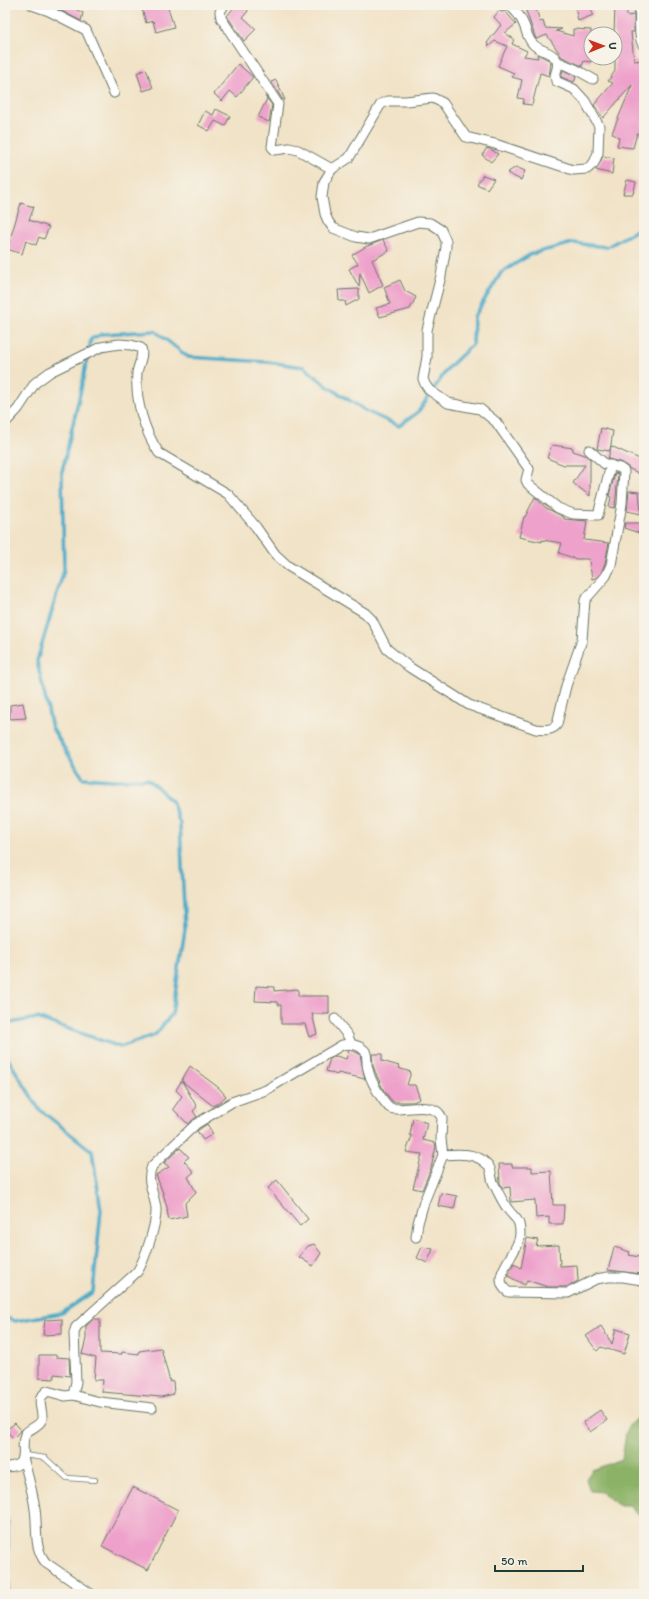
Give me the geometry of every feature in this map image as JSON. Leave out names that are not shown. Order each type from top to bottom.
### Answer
[{"type":"street","points":[[32,5],[49,11],[86,30],[114,93]]},
{"type":"street","points":[[224,5],[220,12],[221,18],[278,104],[272,147],[275,150],[289,148],[298,150],[332,169]]},
{"type":"street","points":[[509,5],[524,23],[528,39],[538,49],[554,56],[558,62],[593,79]]},
{"type":"street","points":[[640,5],[640,40],[644,46]]},
{"type":"street","points":[[558,62],[555,76],[556,81],[574,89],[582,97],[599,126],[598,153],[594,163],[587,169],[573,170],[495,144],[471,139],[463,135],[443,104],[433,98],[388,101],[382,104],[349,158],[332,169],[324,182],[322,197],[325,214],[328,221],[334,228],[356,237],[369,239],[409,224],[422,221],[438,227],[443,234],[446,247],[441,276],[427,330],[427,357],[423,379],[429,390],[448,403],[480,409],[496,422],[529,469],[526,480],[528,484],[558,508],[573,514],[598,515],[611,465]]},
{"type":"street","points":[[5,423],[18,409],[39,380],[82,356],[101,347],[119,344],[131,345],[142,349],[142,355],[137,372],[138,397],[152,443],[159,453],[228,494],[275,554],[288,566],[365,613],[372,620],[387,649],[410,667],[469,705],[536,729],[553,728],[558,724],[566,686],[582,640],[586,597],[606,576],[611,565],[620,517],[624,473],[623,469],[606,464],[589,450]]},
{"type":"street","points":[[335,1019],[348,1036],[351,1044]]},
{"type":"street","points":[[73,1395],[76,1382],[74,1333],[76,1327],[137,1272],[146,1254],[156,1217],[156,1209],[150,1185],[150,1171],[152,1166],[196,1124],[232,1102],[266,1090],[342,1045],[351,1044],[362,1049],[366,1053],[368,1069],[373,1084],[388,1106],[396,1110],[415,1106],[438,1112],[442,1115],[440,1139],[443,1155],[424,1202],[416,1237]]},
{"type":"street","points":[[443,1155],[467,1154],[487,1164],[491,1170],[493,1182],[507,1208],[519,1222],[520,1233],[518,1244],[501,1276],[501,1283],[508,1292],[568,1293],[596,1279],[623,1276],[642,1280]]},
{"type":"street","points":[[91,1594],[46,1563],[42,1557],[36,1542],[35,1509],[24,1456],[24,1440],[26,1434],[39,1424],[42,1419],[44,1394],[65,1396],[73,1395],[100,1402],[152,1408]]},
{"type":"street","points":[[5,1467],[15,1466],[24,1456]]},
{"type":"lane","points":[[24,1456],[45,1458],[67,1478],[95,1480]]},
{"type":"green space","points":[[639,1417],[644,1418],[644,1519],[628,1505],[618,1505],[601,1492],[590,1491],[586,1479],[592,1470],[622,1459],[626,1433],[630,1423]]},
{"type":"building","points":[[50,5],[67,5],[83,13],[81,21]]},
{"type":"building","points":[[141,5],[167,5],[174,27],[156,32],[153,21],[146,23]]},
{"type":"building","points":[[236,5],[247,5],[248,11],[243,17],[256,29],[244,41],[227,16]]},
{"type":"building","points":[[524,5],[535,5],[540,22],[543,21],[545,28],[562,29],[556,31],[573,36],[573,29],[583,30],[582,66],[562,57],[547,35],[536,39]]},
{"type":"building","points":[[575,5],[590,5],[593,15],[578,21]]},
{"type":"building","points":[[615,5],[627,5],[627,16],[634,15],[634,32],[631,32],[634,61],[643,60],[644,57],[644,137],[637,133],[633,148],[617,146],[619,138],[612,133],[632,85],[603,118],[594,105],[613,83],[608,81],[615,71],[615,66],[623,66],[623,26],[614,26]]},
{"type":"building","points":[[499,11],[505,11],[516,24],[505,33],[514,39],[512,44],[527,51],[524,56],[538,58],[537,54],[549,60],[551,63],[549,76],[540,73],[532,105],[523,104],[524,99],[518,98],[522,80],[512,77],[514,73],[498,66],[507,46],[495,41],[489,46],[487,43],[501,25],[494,17]]},
{"type":"building","points":[[238,64],[253,77],[237,97],[230,91],[222,101],[214,94]]},
{"type":"building","points":[[146,69],[153,88],[143,91],[137,73]]},
{"type":"building","points":[[563,70],[576,77],[574,82],[561,77]]},
{"type":"building","points":[[276,80],[285,100],[283,100],[271,82]]},
{"type":"building","points":[[265,96],[272,105],[269,122],[258,117],[267,99]]},
{"type":"building","points":[[216,109],[230,116],[225,126],[215,121],[209,131],[198,125],[205,111],[213,115]]},
{"type":"building","points":[[487,148],[498,154],[491,162],[482,155]]},
{"type":"building","points":[[603,156],[614,158],[612,174],[596,170]]},
{"type":"building","points":[[516,167],[525,171],[521,180],[507,173]]},
{"type":"building","points":[[483,175],[494,179],[487,189],[477,184]]},
{"type":"building","points":[[627,180],[636,182],[633,194],[623,194]]},
{"type":"building","points":[[21,203],[34,207],[29,220],[49,227],[44,239],[39,237],[36,245],[26,241],[22,254],[7,249]]},
{"type":"building","points":[[383,240],[389,251],[372,260],[383,285],[369,293],[360,273],[359,287],[349,269],[358,264],[352,255],[365,247]]},
{"type":"building","points":[[400,280],[405,291],[416,297],[410,309],[380,317],[376,308],[390,304],[384,287]]},
{"type":"building","points":[[359,289],[359,299],[346,306],[345,301],[339,301],[338,290]]},
{"type":"building","points":[[601,428],[613,431],[610,451],[597,449]]},
{"type":"building","points":[[552,445],[573,448],[573,451],[585,455],[590,459],[590,496],[573,483],[585,465],[564,465],[547,458]]},
{"type":"building","points":[[611,446],[644,461],[644,476],[630,469],[623,463],[608,459]]},
{"type":"building","points":[[615,473],[618,474],[615,508],[609,507],[611,497],[609,496]]},
{"type":"building","points":[[629,491],[639,492],[641,514],[627,511]]},
{"type":"building","points":[[535,497],[546,508],[564,517],[564,519],[587,521],[584,540],[609,543],[605,563],[601,573],[596,578],[592,579],[589,559],[576,559],[559,553],[562,543],[542,540],[542,542],[519,537],[524,517]]},
{"type":"building","points":[[625,523],[644,523],[642,534],[624,528]]},
{"type":"building","points":[[23,703],[26,718],[10,719],[10,705]]},
{"type":"building","points":[[256,986],[274,987],[274,991],[298,989],[298,996],[329,996],[329,1014],[312,1014],[317,1034],[309,1037],[305,1024],[281,1024],[281,1005],[278,1005],[277,1002],[255,1001]]},
{"type":"building","points":[[349,1050],[360,1054],[365,1079],[338,1073],[337,1075],[326,1071],[330,1059],[336,1056],[346,1059]]},
{"type":"building","points":[[372,1054],[382,1054],[382,1061],[399,1066],[398,1068],[411,1072],[407,1085],[415,1085],[420,1099],[413,1102],[393,1102],[384,1091],[377,1076],[373,1066]]},
{"type":"building","points":[[190,1066],[219,1088],[226,1096],[213,1106],[182,1081],[197,1107],[193,1111],[197,1117],[188,1124],[173,1109],[182,1096],[176,1090]]},
{"type":"building","points":[[413,1118],[427,1123],[423,1140],[435,1143],[436,1147],[431,1168],[422,1190],[413,1188],[422,1154],[406,1152],[412,1136],[410,1135]]},
{"type":"building","points":[[207,1124],[213,1134],[203,1140],[197,1131]]},
{"type":"building","points":[[180,1148],[189,1157],[184,1161],[194,1172],[188,1177],[196,1192],[185,1203],[187,1216],[169,1220],[163,1193],[156,1175],[169,1167],[164,1163]]},
{"type":"building","points":[[499,1164],[512,1164],[512,1167],[532,1167],[532,1172],[551,1171],[553,1205],[564,1205],[563,1224],[549,1224],[549,1217],[536,1218],[535,1200],[511,1202],[510,1187],[502,1188],[500,1183]]},
{"type":"building","points":[[277,1180],[308,1219],[300,1226],[268,1188]]},
{"type":"building","points":[[441,1193],[457,1196],[454,1209],[438,1206]]},
{"type":"building","points":[[527,1238],[538,1240],[536,1246],[559,1245],[560,1266],[577,1265],[578,1281],[567,1287],[548,1287],[527,1280],[525,1285],[508,1276],[514,1263],[521,1268]]},
{"type":"building","points":[[314,1244],[321,1253],[313,1266],[299,1257],[308,1246]]},
{"type":"building","points":[[422,1247],[433,1249],[427,1263],[417,1258]]},
{"type":"building","points":[[614,1247],[630,1252],[629,1255],[644,1258],[642,1274],[608,1270]]},
{"type":"building","points":[[62,1319],[62,1334],[43,1335],[45,1320]]},
{"type":"building","points":[[94,1319],[100,1319],[100,1353],[122,1354],[122,1352],[139,1354],[139,1351],[161,1348],[170,1382],[173,1381],[174,1394],[161,1397],[102,1392],[103,1380],[94,1380],[96,1358],[82,1354],[86,1339],[86,1326]]},
{"type":"building","points":[[601,1326],[612,1344],[616,1329],[630,1333],[624,1354],[601,1347],[597,1351],[586,1336]]},
{"type":"building","points":[[39,1355],[57,1355],[56,1357],[69,1358],[70,1376],[54,1374],[54,1379],[39,1378]]},
{"type":"building","points":[[600,1410],[607,1420],[590,1432],[583,1422]]},
{"type":"building","points":[[15,1423],[21,1430],[13,1438],[6,1430]]},
{"type":"building","points":[[133,1487],[178,1510],[148,1570],[102,1546]]},
{"type":"waterway","points":[[5,1024],[37,1018],[120,1047],[155,1035],[172,1014],[185,929],[180,824],[172,801],[148,779],[113,780],[83,778],[52,728],[37,661],[64,570],[62,472],[91,339],[102,334],[155,331],[188,357],[268,362],[304,367],[327,386],[368,412],[399,426],[418,412],[448,368],[473,344],[474,317],[501,273],[531,254],[573,243],[607,247],[637,230],[644,222]]},
{"type":"waterway","points":[[5,1054],[39,1109],[92,1151],[101,1210],[93,1292],[62,1313],[15,1321],[5,1317]]},
{"type":"waterway","points":[[5,1516],[8,1525],[8,1594]]}]
